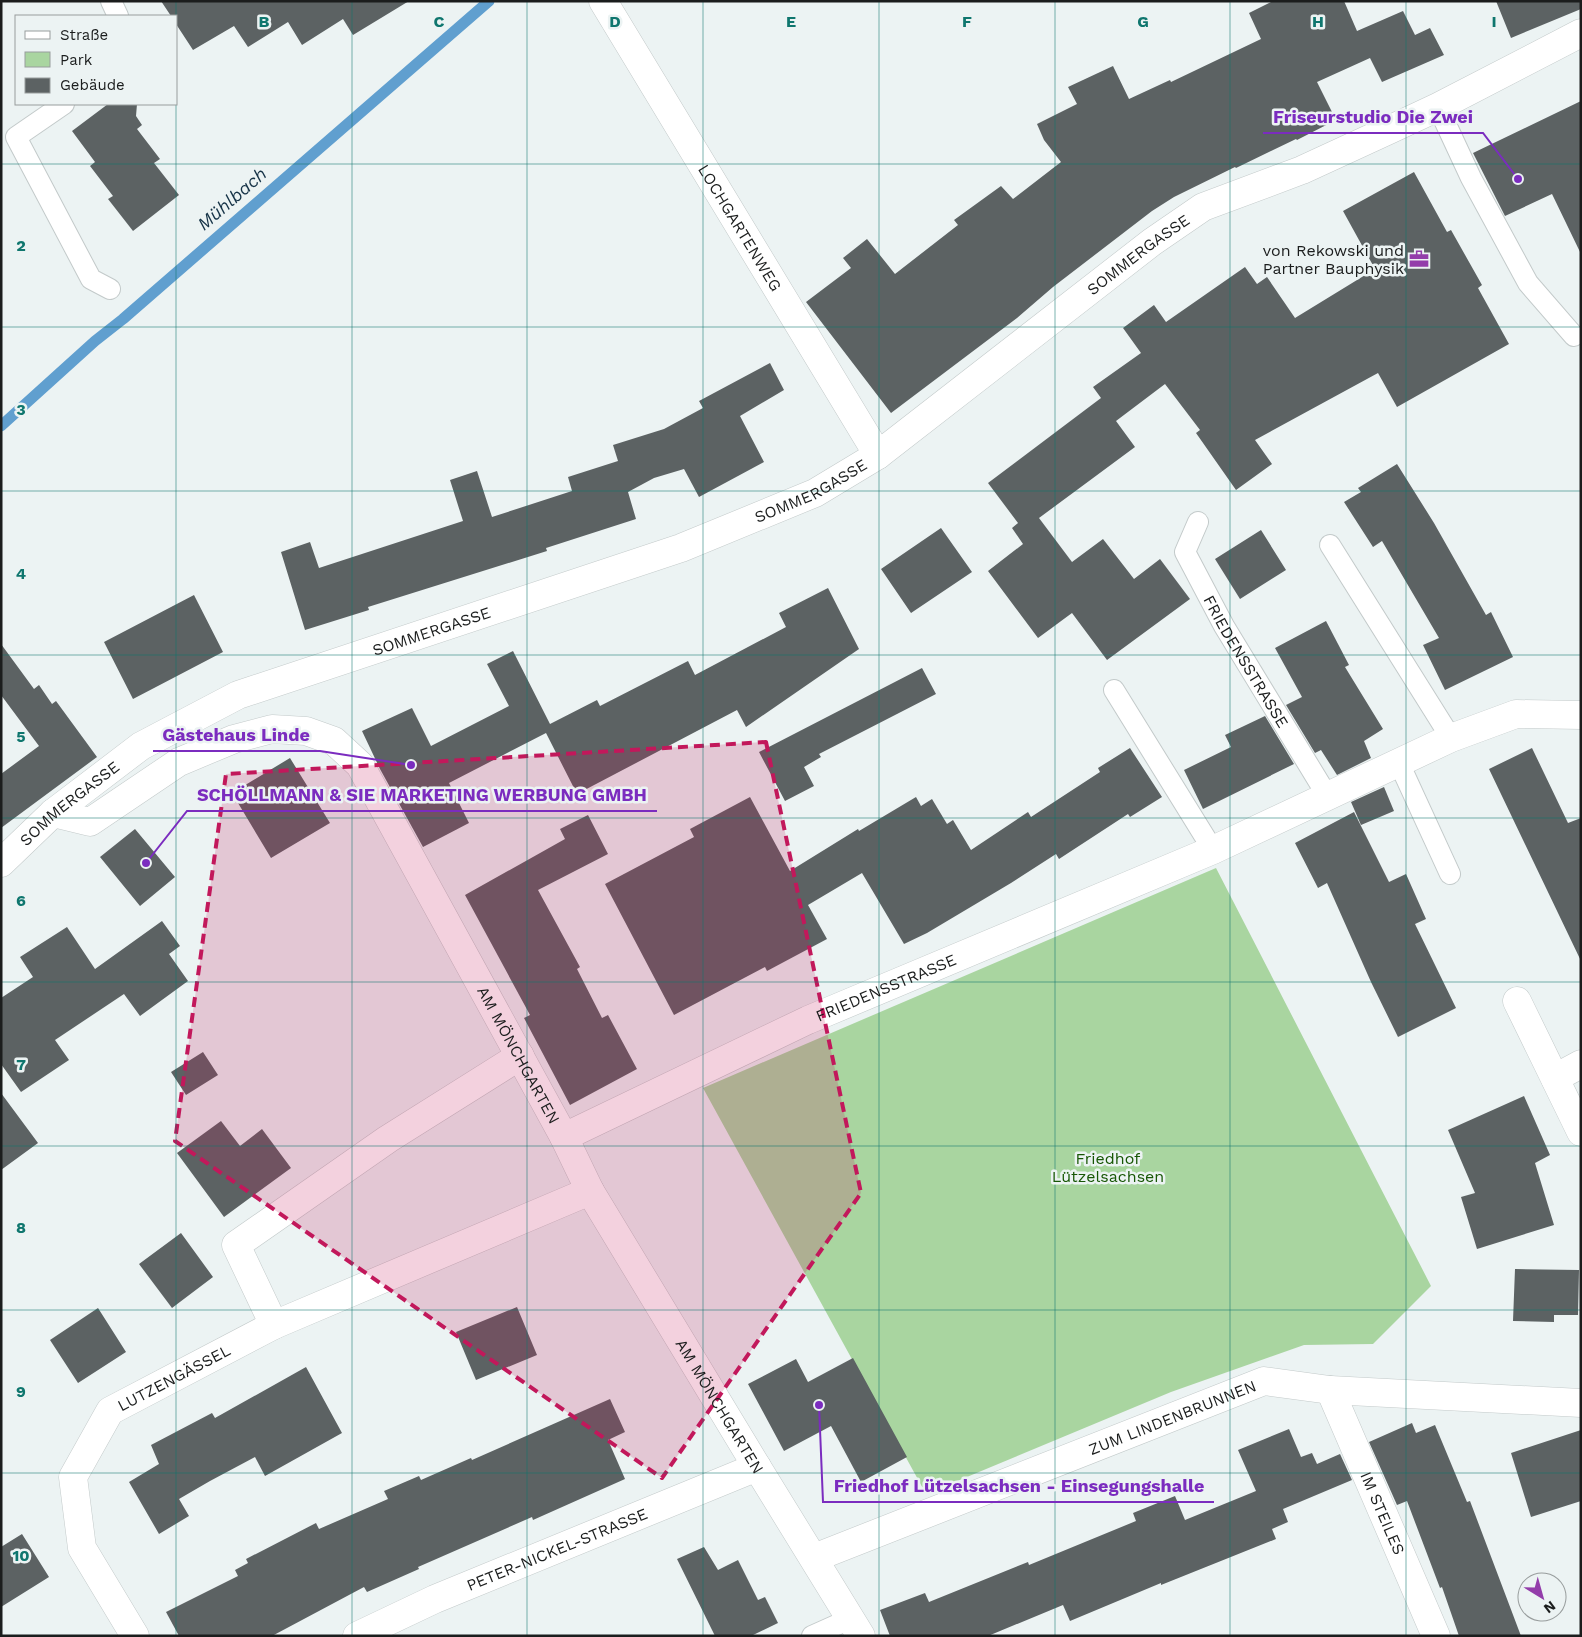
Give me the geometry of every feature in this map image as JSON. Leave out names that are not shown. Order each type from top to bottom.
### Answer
[{"type":"street","name":"LOCHGARTENWEG","points":[[603,1],[878,455]]},
{"type":"street","name":"SOMMERGASSE","points":[[1,863],[53,814],[142,746],[238,696],[682,548],[815,493],[878,455],[1152,242],[1204,208],[1302,170],[1438,107],[1581,32]]},
{"type":"street","name":"FRIEDENSSTRASSE","points":[[564,1137],[808,1020],[1213,850],[1451,738],[1516,714],[1581,715]]},
{"type":"street","name":"AM MÖNCHGARTEN","points":[[53,814],[90,822],[179,762],[234,739],[272,729],[306,731],[334,741],[360,765],[564,1137],[590,1191],[856,1627]]},
{"type":"street","points":[[1517,1002],[1581,1132]]},
{"type":"street","points":[[274,1324],[236,1245],[388,1139],[520,1056]]},
{"type":"street","points":[[1555,1078],[1581,1064]]},
{"type":"street","name":"LUTZENGÄSSEL","points":[[135,1636],[82,1548],[73,1477],[110,1411],[274,1324],[590,1191]]},
{"type":"street","name":"ZUM LINDENBRUNNEN","points":[[814,1558],[1264,1381],[1330,1390],[1581,1403]]},
{"type":"street","name":"IM STEILES","points":[[1330,1390],[1436,1636]]},
{"type":"street","name":"PETER-NICKEL-STRASSE","points":[[357,1636],[436,1598],[757,1467]]},
{"type":"lane","points":[[110,1],[117,15]]},
{"type":"lane","points":[[63,105],[16,137],[91,279],[110,289]]},
{"type":"lane","points":[[1438,107],[1470,178],[1528,283],[1574,336]]},
{"type":"lane","name":"FRIEDENSSTRASSE","points":[[1198,522],[1185,552],[1224,626],[1328,797]]},
{"type":"lane","points":[[1330,545],[1451,738]]},
{"type":"lane","points":[[1114,690],[1213,850]]},
{"type":"lane","points":[[1399,763],[1450,874]]},
{"type":"lane","points":[[812,1636],[856,1627]]},
{"type":"highlighted area","points":[[766,742],[861,1193],[662,1478],[175,1141],[226,774]]},
{"type":"green space","name":"Friedhof Lützelsachsen","points":[[1216,868],[1431,1286],[1373,1344],[1304,1345],[1171,1392],[926,1494],[703,1088]]},
{"type":"building","points":[[161,1],[409,1],[353,35],[343,19],[302,45],[288,22],[248,47],[234,26],[193,50],[178,27],[178,15],[170,15]]},
{"type":"building","points":[[1273,1],[1344,1],[1357,31],[1403,11],[1415,35],[1430,28],[1444,55],[1382,82],[1370,58],[1317,82],[1336,120],[1174,197],[1152,211],[1053,287],[1017,318],[891,413],[806,302],[851,268],[843,258],[867,239],[895,274],[958,225],[954,220],[1001,186],[1013,199],[1061,162],[1044,140],[1037,124],[1077,104],[1068,87],[1113,66],[1129,99],[1170,80],[1171,82],[1261,39],[1249,13]]},
{"type":"building","points":[[1496,1],[1581,1],[1581,9],[1511,38]]},
{"type":"building","points":[[1581,101],[1581,254],[1552,194],[1505,216],[1473,153]]},
{"type":"building","points":[[107,105],[137,105],[136,116],[142,125],[137,129],[160,159],[154,163],[179,195],[133,231],[108,199],[113,196],[90,166],[95,162],[72,131]]},
{"type":"building","points":[[1414,172],[1447,232],[1451,230],[1482,285],[1478,288],[1509,344],[1397,407],[1378,373],[1255,440],[1272,464],[1236,490],[1196,433],[1200,430],[1165,384],[1116,421],[1135,447],[1039,518],[1072,562],[1103,539],[1134,579],[1160,559],[1190,599],[1107,660],[1072,613],[1038,638],[988,571],[1023,544],[1012,528],[1018,523],[988,483],[1101,398],[1093,387],[1141,353],[1123,328],[1154,305],[1166,322],[1245,267],[1257,284],[1267,277],[1295,318],[1375,269],[1343,211]]},
{"type":"building","points":[[770,363],[784,390],[740,416],[764,462],[699,497],[684,469],[654,478],[628,492],[636,519],[546,548],[547,551],[368,607],[369,610],[305,630],[281,552],[310,542],[319,568],[463,521],[450,480],[477,471],[492,517],[572,491],[568,477],[618,461],[613,445],[664,429],[703,408],[699,401]]},
{"type":"building","points":[[1397,464],[1434,523],[1486,615],[1491,612],[1513,657],[1445,690],[1423,645],[1439,638],[1382,541],[1373,547],[1344,502],[1361,492],[1358,488]]},
{"type":"building","points":[[941,528],[972,572],[911,613],[881,569]]},
{"type":"building","points":[[1261,530],[1286,570],[1240,599],[1215,559]]},
{"type":"building","points":[[828,588],[859,649],[746,727],[737,710],[577,794],[546,733],[449,783],[469,823],[423,847],[380,769],[362,731],[412,708],[431,746],[509,706],[487,664],[513,651],[550,724],[597,700],[600,706],[688,661],[695,675],[786,627],[779,613]]},
{"type":"building","points":[[194,595],[223,652],[133,699],[104,642]]},
{"type":"building","points":[[1326,621],[1349,665],[1345,667],[1383,729],[1364,741],[1371,758],[1337,775],[1321,750],[1315,753],[1286,705],[1302,697],[1275,648]]},
{"type":"building","points":[[1,644],[34,689],[39,685],[52,704],[56,701],[97,757],[1,828],[1,774],[39,746],[1,695]]},
{"type":"building","points":[[922,668],[936,694],[819,754],[821,757],[804,767],[814,786],[785,801],[759,752]]},
{"type":"building","points":[[1265,716],[1294,764],[1203,809],[1184,770],[1231,747],[1225,735]]},
{"type":"building","points":[[1130,748],[1162,797],[1130,817],[1128,814],[1059,859],[1056,854],[927,933],[904,944],[862,873],[808,905],[827,939],[767,971],[765,967],[674,1015],[605,884],[694,837],[690,829],[750,797],[790,871],[858,829],[859,831],[916,797],[921,806],[932,799],[947,824],[953,820],[971,850],[1028,812],[1031,817],[1100,772],[1098,768]]},
{"type":"building","points":[[1532,748],[1568,823],[1581,818],[1581,961],[1489,769]]},
{"type":"building","points":[[290,758],[330,823],[271,858],[232,793]]},
{"type":"building","points":[[1384,787],[1394,811],[1361,825],[1351,802]]},
{"type":"building","points":[[1354,812],[1389,882],[1406,874],[1426,919],[1415,924],[1456,1008],[1398,1037],[1327,883],[1318,888],[1295,843]]},
{"type":"building","points":[[588,815],[608,854],[538,890],[580,967],[577,969],[602,1018],[608,1015],[637,1069],[570,1105],[524,1018],[530,1015],[465,895],[565,839],[560,829]]},
{"type":"building","points":[[135,829],[175,877],[140,906],[100,857]]},
{"type":"building","points":[[162,921],[180,946],[169,954],[188,981],[140,1016],[124,994],[55,1040],[69,1060],[21,1092],[1,1064],[1,998],[33,977],[20,957],[67,927],[95,969]]},
{"type":"building","points":[[203,1052],[218,1075],[186,1095],[171,1072]]},
{"type":"building","points":[[1,1093],[38,1143],[1,1170]]},
{"type":"building","points":[[1524,1096],[1550,1155],[1535,1163],[1554,1225],[1477,1249],[1461,1197],[1475,1193],[1448,1130]]},
{"type":"building","points":[[221,1121],[240,1146],[262,1129],[291,1168],[224,1217],[177,1153]]},
{"type":"building","points":[[181,1233],[213,1277],[172,1308],[139,1264]]},
{"type":"building","points":[[1515,1269],[1579,1270],[1578,1315],[1554,1315],[1554,1322],[1513,1321]]},
{"type":"building","points":[[517,1307],[537,1355],[476,1380],[456,1332]]},
{"type":"building","points":[[98,1308],[126,1352],[78,1383],[50,1340]]},
{"type":"building","points":[[853,1358],[907,1457],[861,1482],[831,1426],[784,1451],[748,1384],[796,1359],[808,1382]]},
{"type":"building","points":[[306,1367],[342,1433],[265,1476],[255,1457],[210,1481],[179,1499],[189,1516],[159,1534],[129,1482],[159,1464],[151,1445],[212,1413],[215,1418]]},
{"type":"building","points":[[610,1399],[625,1432],[608,1440],[625,1479],[533,1520],[532,1517],[418,1567],[419,1569],[367,1592],[364,1587],[272,1636],[179,1636],[166,1612],[238,1576],[235,1570],[248,1563],[246,1559],[316,1523],[319,1529],[388,1499],[384,1491],[419,1476],[421,1480],[471,1458],[472,1460]]},
{"type":"building","points":[[1412,1423],[1416,1433],[1435,1425],[1467,1502],[1470,1501],[1521,1636],[1459,1636],[1442,1587],[1440,1588],[1407,1501],[1397,1505],[1369,1442]]},
{"type":"building","points":[[1289,1429],[1301,1457],[1312,1453],[1317,1464],[1340,1454],[1352,1480],[1283,1509],[1288,1522],[1272,1529],[1276,1539],[1161,1585],[1161,1583],[1070,1621],[1063,1605],[988,1636],[890,1636],[880,1610],[925,1593],[929,1602],[1028,1562],[1029,1565],[1136,1521],[1133,1513],[1175,1496],[1185,1520],[1256,1491],[1238,1450]]},
{"type":"building","points":[[1581,1430],[1581,1501],[1531,1517],[1511,1453]]},
{"type":"building","points":[[22,1534],[49,1577],[1,1607],[1,1547]]},
{"type":"building","points":[[704,1547],[718,1570],[738,1560],[758,1600],[765,1597],[778,1623],[751,1636],[715,1636],[677,1559]]},
{"type":"waterway","name":"Mühlbach","points":[[1,426],[95,341],[123,319],[489,1]]},
{"type":"place","name":"Friseurstudio Die Zwei","points":[[1518,179]]},
{"type":"place","name":"von Rekowski und Partner Bauphysik","points":[[1419,259]]},
{"type":"place","name":"Gästehaus Linde","points":[[411,765]]},
{"type":"place","name":"SCHÖLLMANN & SIE MARKETING WERBUNG GMBH","points":[[146,863]]},
{"type":"place","name":"Friedhof Lützelsachsen - Einsegungshalle","points":[[819,1405]]}]
